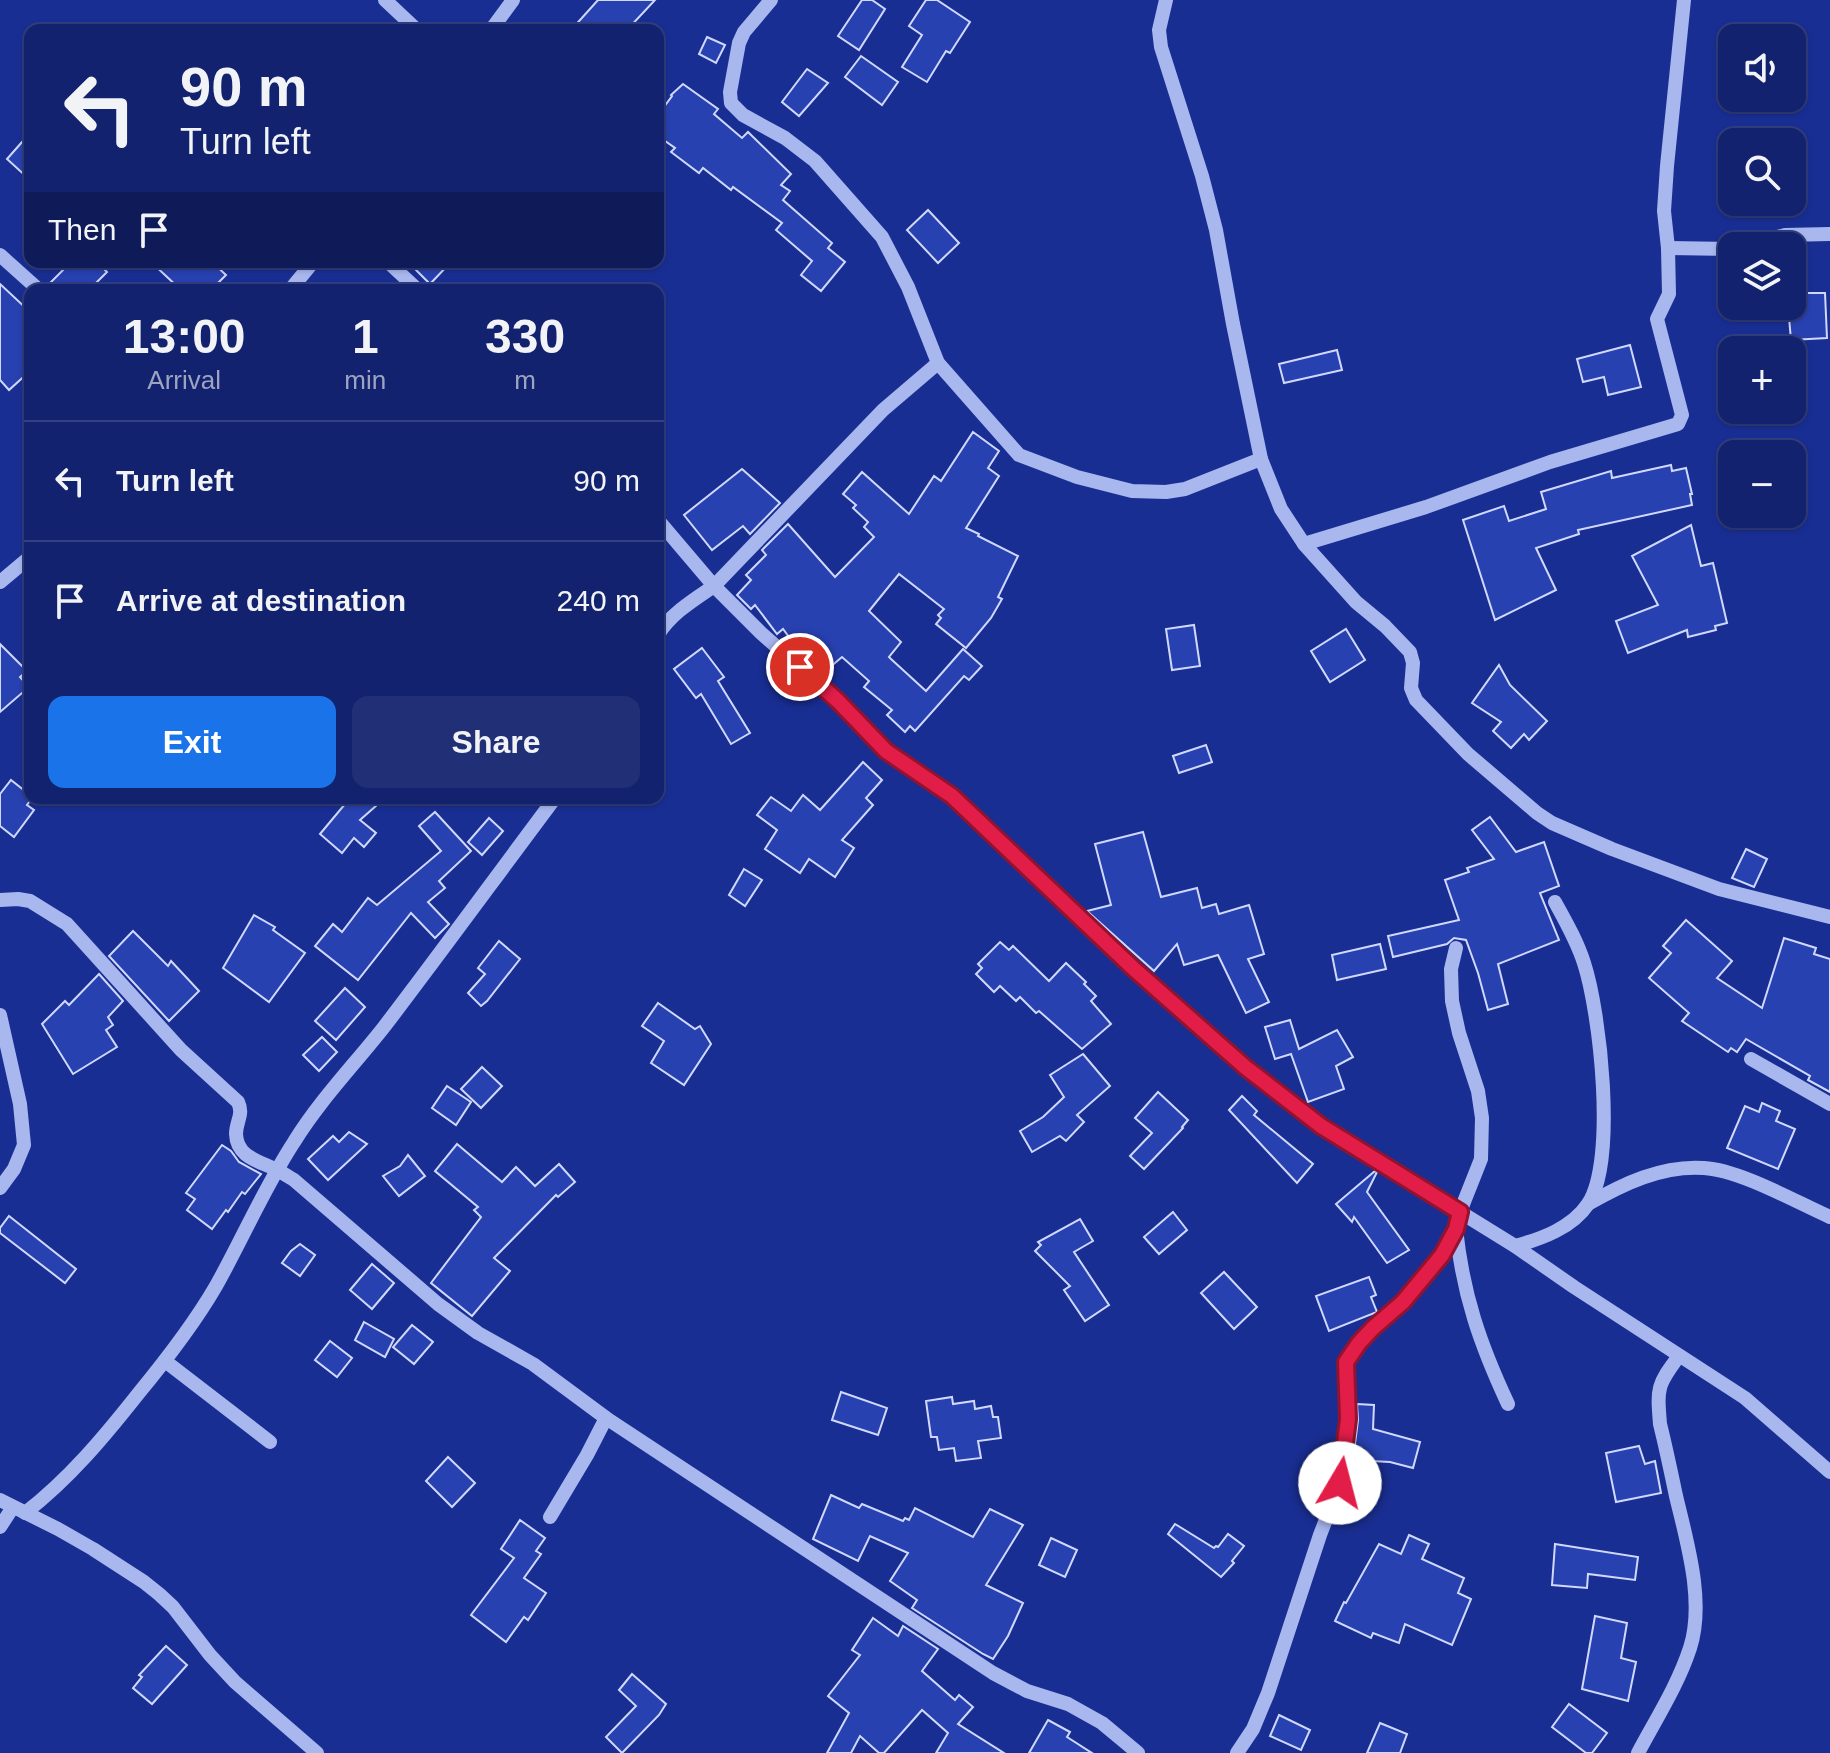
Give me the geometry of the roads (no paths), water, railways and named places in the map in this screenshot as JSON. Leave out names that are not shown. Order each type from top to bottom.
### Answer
[{"type":"street","points":[[385,0],[411,24]]},
{"type":"street","points":[[495,24],[513,0]]},
{"type":"street","points":[[771,0],[744,32],[739,43],[730,92],[731,103],[743,115],[785,138],[815,161],[882,237],[908,287],[938,363],[1019,455],[1077,477],[1132,491],[1166,492],[1185,489],[1261,459]]},
{"type":"street","points":[[1166,0],[1159,30],[1161,47],[1216,230],[1261,459],[1281,509],[1304,544],[1356,602],[1410,652],[1413,663],[1411,688],[1416,700],[1468,754],[1552,823],[1706,885],[1830,917]]},
{"type":"street","points":[[1304,544],[1426,507],[1550,462],[1678,424],[1682,415],[1657,319],[1669,294],[1664,211],[1684,0]]},
{"type":"street","points":[[1806,235],[1830,234]]},
{"type":"street","points":[[1668,248],[1718,249]]},
{"type":"street","points":[[0,255],[32,284]]},
{"type":"street","points":[[295,284],[308,268]]},
{"type":"street","points":[[394,268],[412,284]]},
{"type":"street","points":[[664,625],[714,586],[883,410],[938,363]]},
{"type":"street","points":[[664,527],[714,586],[761,633],[838,701],[886,751],[952,796],[1134,969],[1245,1067],[1321,1126],[1515,1246],[1745,1398],[1830,1472]]},
{"type":"street","points":[[0,582],[24,562]]},
{"type":"street","points":[[0,1527],[13,1507],[68,1475],[165,1361],[218,1283],[277,1170],[313,1113],[359,1059],[550,804]]},
{"type":"street","points":[[0,900],[30,901],[67,924],[181,1050],[238,1102],[241,1117],[236,1128],[236,1139],[242,1151],[309,1192],[438,1304],[478,1333],[533,1364],[606,1418],[993,1673],[1027,1691],[1068,1704],[1102,1723],[1138,1753]]},
{"type":"street","points":[[1555,902],[1584,961],[1598,1031],[1603,1088],[1602,1144],[1598,1180],[1587,1204]]},
{"type":"street","points":[[1237,1753],[1253,1729],[1268,1693],[1340,1483],[1348,1419],[1346,1362],[1373,1328],[1395,1311],[1442,1255],[1456,1229],[1481,1159],[1482,1118],[1478,1091],[1452,1001],[1451,969],[1456,948]]},
{"type":"street","points":[[0,1015],[24,1128],[24,1145],[14,1169],[0,1188]]},
{"type":"street","points":[[1751,1059],[1830,1104]]},
{"type":"street","points":[[1515,1246],[1541,1239],[1570,1222],[1587,1204],[1617,1187],[1675,1169],[1705,1168],[1733,1174],[1830,1217]]},
{"type":"street","points":[[1456,1229],[1467,1298],[1488,1362],[1508,1404]]},
{"type":"street","points":[[1638,1753],[1665,1705],[1690,1648],[1695,1628],[1692,1571],[1660,1424],[1658,1394],[1662,1379],[1679,1356]]},
{"type":"street","points":[[165,1361],[270,1442]]},
{"type":"street","points":[[550,1517],[606,1418]]},
{"type":"street","points":[[13,1507],[93,1549],[159,1594],[235,1682],[317,1753]]}]
